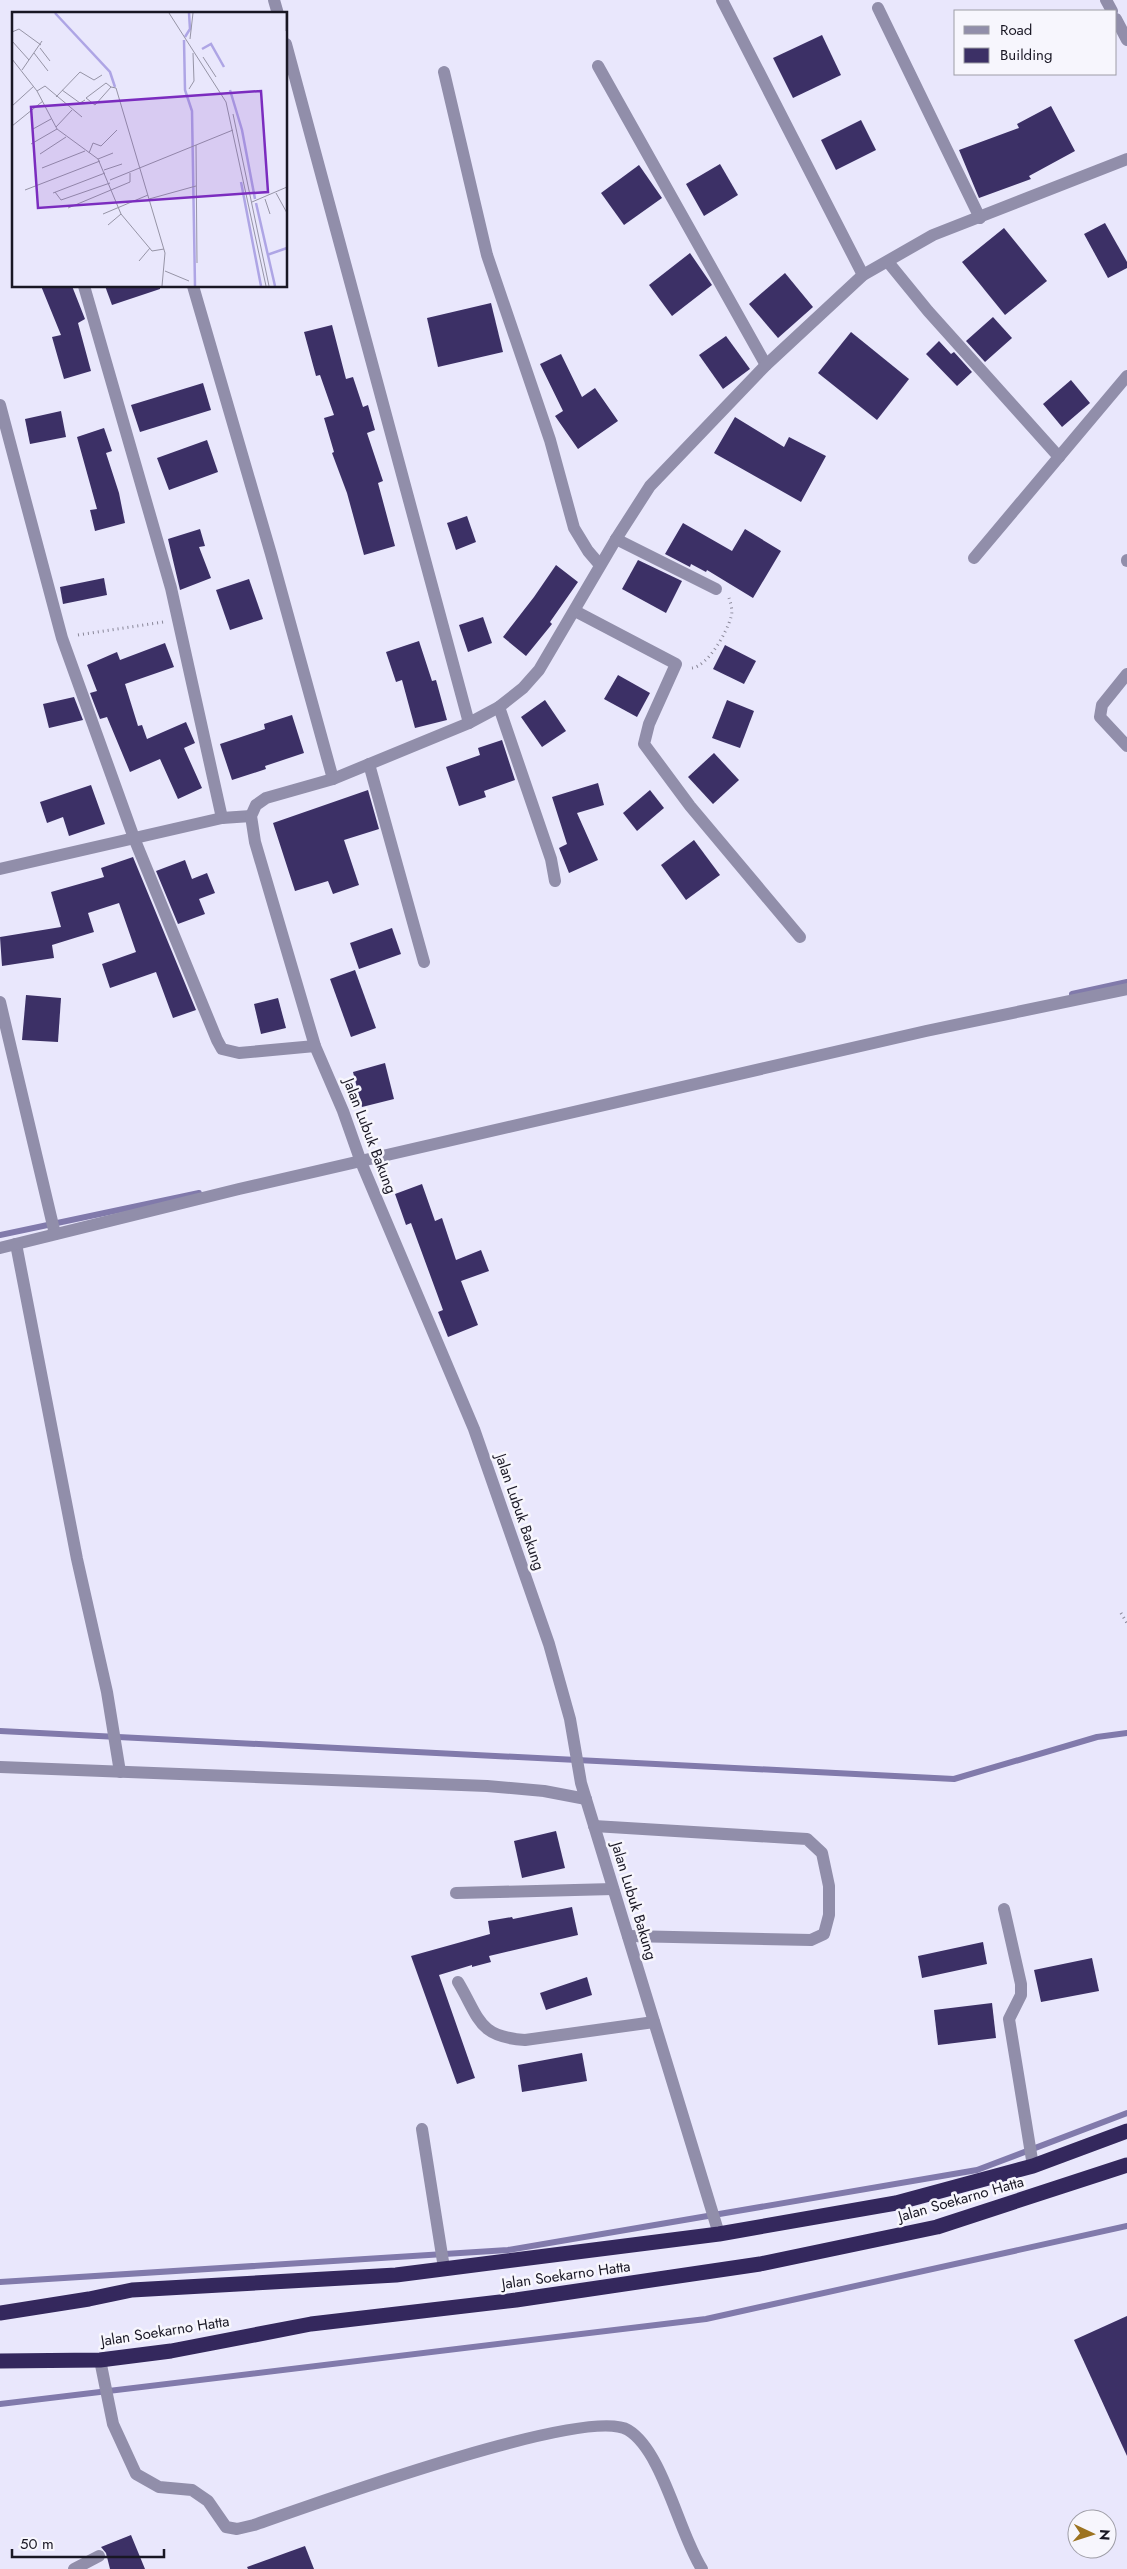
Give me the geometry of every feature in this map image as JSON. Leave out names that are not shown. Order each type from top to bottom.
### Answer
[{"type":"highway","name":"Jalan Soekarno Hatta","points":[[0,2312],[89,2299],[132,2290],[396,2275],[896,2203],[1033,2166],[1127,2131]]},
{"type":"highway","name":"Jalan Soekarno Hatta","points":[[0,2361],[100,2360],[171,2351],[311,2324],[516,2300],[760,2264],[937,2227],[1127,2165]]},
{"type":"street","points":[[722,0],[863,276]]},
{"type":"street","points":[[878,8],[980,218]]},
{"type":"street","points":[[1117,21],[1127,40]]},
{"type":"street","points":[[288,51],[469,723]]},
{"type":"street","points":[[598,66],[766,366]]},
{"type":"street","points":[[444,72],[487,255],[550,440],[574,528],[588,551],[600,565]]},
{"type":"street","points":[[0,869],[222,818],[251,816],[256,805],[277,793],[333,779],[469,723],[499,708],[523,688],[539,670],[616,538],[650,486],[766,366],[863,276],[933,235],[1127,159]]},
{"type":"street","points":[[888,262],[928,311],[1059,457]]},
{"type":"street","points":[[85,288],[178,619],[222,818]]},
{"type":"street","points":[[194,288],[271,554],[333,779]]},
{"type":"street","points":[[974,558],[1127,376]]},
{"type":"street","points":[[0,405],[62,638],[134,838],[222,1048],[239,1054],[316,1046]]},
{"type":"street","points":[[616,538],[716,590]]},
{"type":"street","points":[[575,611],[676,664],[647,730],[644,744],[690,806],[800,937]]},
{"type":"street","points":[[1127,674],[1102,705],[1100,717],[1127,746]]},
{"type":"street","points":[[499,708],[551,859],[555,881]]},
{"type":"street","points":[[369,764],[424,962]]},
{"type":"street","name":"Jalan Lubuk Bakung","points":[[251,816],[255,842],[316,1046],[344,1111],[360,1161],[474,1428],[550,1644],[570,1719],[581,1783],[718,2230]]},
{"type":"street","points":[[0,1248],[55,1231],[916,1034],[1127,989]]},
{"type":"street","points":[[0,1002],[55,1231]]},
{"type":"street","points":[[16,1244],[77,1559],[110,1711],[120,1772]]},
{"type":"street","points":[[0,1767],[487,1786],[544,1791],[586,1799]]},
{"type":"street","points":[[594,1826],[807,1839],[822,1853],[829,1886],[829,1915],[824,1934],[811,1940],[628,1936]]},
{"type":"street","points":[[456,1893],[613,1889]]},
{"type":"street","points":[[1004,1909],[1021,1984],[1021,1995],[1009,2019],[1033,2166]]},
{"type":"street","points":[[458,1982],[485,2029],[495,2035],[509,2039],[525,2040],[654,2022]]},
{"type":"street","points":[[422,2129],[444,2268]]},
{"type":"street","points":[[100,2360],[113,2424],[136,2474],[159,2487],[192,2490],[208,2501],[226,2527],[237,2529],[426,2467],[555,2431],[613,2424],[629,2430],[647,2450],[666,2486],[687,2539],[702,2569]]},
{"type":"street","points":[[74,2569],[99,2556]]},
{"type":"path","points":[[676,664],[689,668],[697,667],[709,656],[732,616],[729,598],[716,590]]},
{"type":"path","points":[[62,638],[178,619]]},
{"type":"path","points":[[1122,1613],[1127,1623]]},
{"type":"building","points":[[822,35],[841,75],[793,98],[773,58]]},
{"type":"building","points":[[1051,106],[1075,151],[1029,176],[1031,179],[979,198],[959,150],[1019,128],[1017,124]]},
{"type":"building","points":[[861,120],[876,150],[836,170],[821,140]]},
{"type":"building","points":[[720,164],[738,195],[704,216],[686,184]]},
{"type":"building","points":[[639,165],[662,198],[624,225],[601,193]]},
{"type":"building","points":[[1105,223],[1127,262],[1127,268],[1108,278],[1084,234]]},
{"type":"building","points":[[1004,228],[1047,281],[1005,315],[962,262]]},
{"type":"building","points":[[690,253],[712,285],[672,316],[649,285]]},
{"type":"building","points":[[785,273],[813,307],[778,338],[749,304]]},
{"type":"building","points":[[42,288],[73,288],[85,319],[78,323],[91,371],[64,379],[52,337],[61,335]]},
{"type":"building","points":[[106,288],[160,288],[160,289],[112,305]]},
{"type":"building","points":[[491,303],[503,352],[438,367],[427,318]]},
{"type":"building","points":[[993,317],[1012,338],[985,362],[966,341]]},
{"type":"building","points":[[332,325],[346,379],[353,377],[363,407],[368,405],[375,430],[367,433],[383,481],[378,483],[395,546],[364,555],[347,493],[332,453],[334,452],[324,418],[334,415],[320,375],[316,376],[304,332]]},
{"type":"building","points":[[851,332],[909,379],[877,420],[818,373]]},
{"type":"building","points":[[726,336],[750,369],[723,389],[699,355]]},
{"type":"building","points":[[939,341],[951,354],[954,352],[972,372],[957,386],[926,354]]},
{"type":"building","points":[[561,354],[582,397],[595,388],[618,421],[578,449],[555,416],[563,411],[540,364]]},
{"type":"building","points":[[1071,380],[1090,403],[1062,427],[1043,404]]},
{"type":"building","points":[[203,383],[211,410],[140,432],[131,405]]},
{"type":"building","points":[[61,411],[66,437],[30,444],[25,419]]},
{"type":"building","points":[[735,417],[784,447],[789,437],[826,456],[801,502],[714,453]]},
{"type":"building","points":[[104,428],[112,451],[106,453],[119,493],[125,523],[95,531],[90,510],[97,509],[77,437]]},
{"type":"building","points":[[207,440],[218,472],[169,490],[157,458]]},
{"type":"building","points":[[467,516],[476,542],[456,550],[447,523]]},
{"type":"building","points":[[683,523],[732,551],[745,529],[781,551],[753,598],[707,570],[706,572],[691,564],[690,567],[665,554]]},
{"type":"building","points":[[200,529],[205,546],[199,547],[211,578],[180,590],[168,539]]},
{"type":"building","points":[[638,560],[682,581],[666,613],[622,589]]},
{"type":"building","points":[[556,565],[578,582],[550,622],[552,624],[526,656],[503,637]]},
{"type":"building","points":[[104,578],[107,595],[63,604],[60,587]]},
{"type":"building","points":[[249,579],[263,619],[230,630],[216,590]]},
{"type":"building","points":[[483,617],[492,643],[468,652],[459,625]]},
{"type":"building","points":[[419,641],[432,681],[436,680],[447,720],[415,728],[402,680],[396,682],[386,652]]},
{"type":"building","points":[[165,643],[174,667],[125,684],[138,726],[142,725],[147,739],[186,722],[195,743],[184,748],[202,788],[178,799],[160,759],[130,772],[107,717],[100,719],[90,693],[97,691],[87,665],[117,652],[120,660]]},
{"type":"building","points":[[725,645],[756,661],[744,684],[713,669]]},
{"type":"building","points":[[618,675],[650,693],[637,717],[604,699]]},
{"type":"building","points":[[74,697],[83,720],[49,728],[43,704]]},
{"type":"building","points":[[545,700],[566,731],[542,747],[521,717]]},
{"type":"building","points":[[727,700],[754,711],[740,748],[712,738]]},
{"type":"building","points":[[292,715],[304,753],[265,766],[266,769],[232,780],[220,744],[265,729],[264,724]]},
{"type":"building","points":[[502,740],[515,780],[484,791],[486,797],[459,806],[446,767],[480,755],[478,748]]},
{"type":"building","points":[[714,753],[739,780],[713,804],[688,777]]},
{"type":"building","points":[[598,783],[604,805],[577,813],[598,860],[569,873],[559,848],[567,844],[552,797]]},
{"type":"building","points":[[91,785],[105,824],[69,836],[63,817],[47,823],[40,802]]},
{"type":"building","points":[[368,790],[379,829],[344,840],[359,885],[333,894],[328,881],[295,891],[273,823]]},
{"type":"building","points":[[650,790],[664,808],[637,831],[623,813]]},
{"type":"building","points":[[694,840],[720,875],[686,900],[661,865]]},
{"type":"building","points":[[133,857],[196,1010],[173,1018],[156,972],[110,988],[102,964],[136,952],[119,903],[88,913],[94,932],[52,945],[54,958],[2,966],[0,937],[61,927],[51,892],[104,877],[101,868]]},
{"type":"building","points":[[185,860],[192,879],[207,873],[215,893],[199,899],[205,914],[178,924],[156,871]]},
{"type":"building","points":[[392,928],[401,954],[359,969],[350,943]]},
{"type":"building","points":[[355,970],[376,1028],[351,1037],[330,979]]},
{"type":"building","points":[[26,995],[61,998],[58,1042],[22,1040]]},
{"type":"building","points":[[278,998],[286,1028],[261,1034],[254,1004]]},
{"type":"building","points":[[385,1063],[394,1099],[362,1107],[353,1072]]},
{"type":"building","points":[[422,1184],[435,1221],[442,1218],[456,1260],[481,1250],[489,1271],[461,1281],[478,1325],[448,1337],[438,1312],[443,1310],[411,1223],[406,1225],[395,1194]]},
{"type":"building","points":[[556,1831],[565,1868],[522,1878],[514,1841]]},
{"type":"building","points":[[572,1907],[578,1935],[489,1956],[491,1962],[472,1967],[472,1965],[439,1975],[475,2078],[457,2084],[411,1956],[490,1934],[488,1921],[512,1917],[513,1919]]},
{"type":"building","points":[[983,1942],[987,1964],[922,1978],[918,1956]]},
{"type":"building","points":[[1092,1958],[1099,1991],[1041,2002],[1034,1970]]},
{"type":"building","points":[[587,1977],[592,1995],[546,2010],[540,1993]]},
{"type":"building","points":[[992,2003],[996,2038],[938,2045],[934,2010]]},
{"type":"building","points":[[582,2053],[587,2081],[522,2092],[518,2065]]},
{"type":"building","points":[[1127,2316],[1127,2456],[1074,2340]]},
{"type":"building","points":[[131,2535],[145,2569],[110,2569],[106,2553],[101,2547]]},
{"type":"building","points":[[305,2546],[314,2569],[248,2569],[247,2567]]},
{"type":"waterway","points":[[1072,994],[1127,982]]},
{"type":"waterway","points":[[0,1235],[199,1193]]},
{"type":"waterway","points":[[0,1731],[954,1779],[1097,1737],[1127,1733]]},
{"type":"waterway","points":[[0,2282],[508,2250],[977,2170],[1127,2113]]},
{"type":"waterway","points":[[0,2404],[706,2319],[1127,2226]]}]
